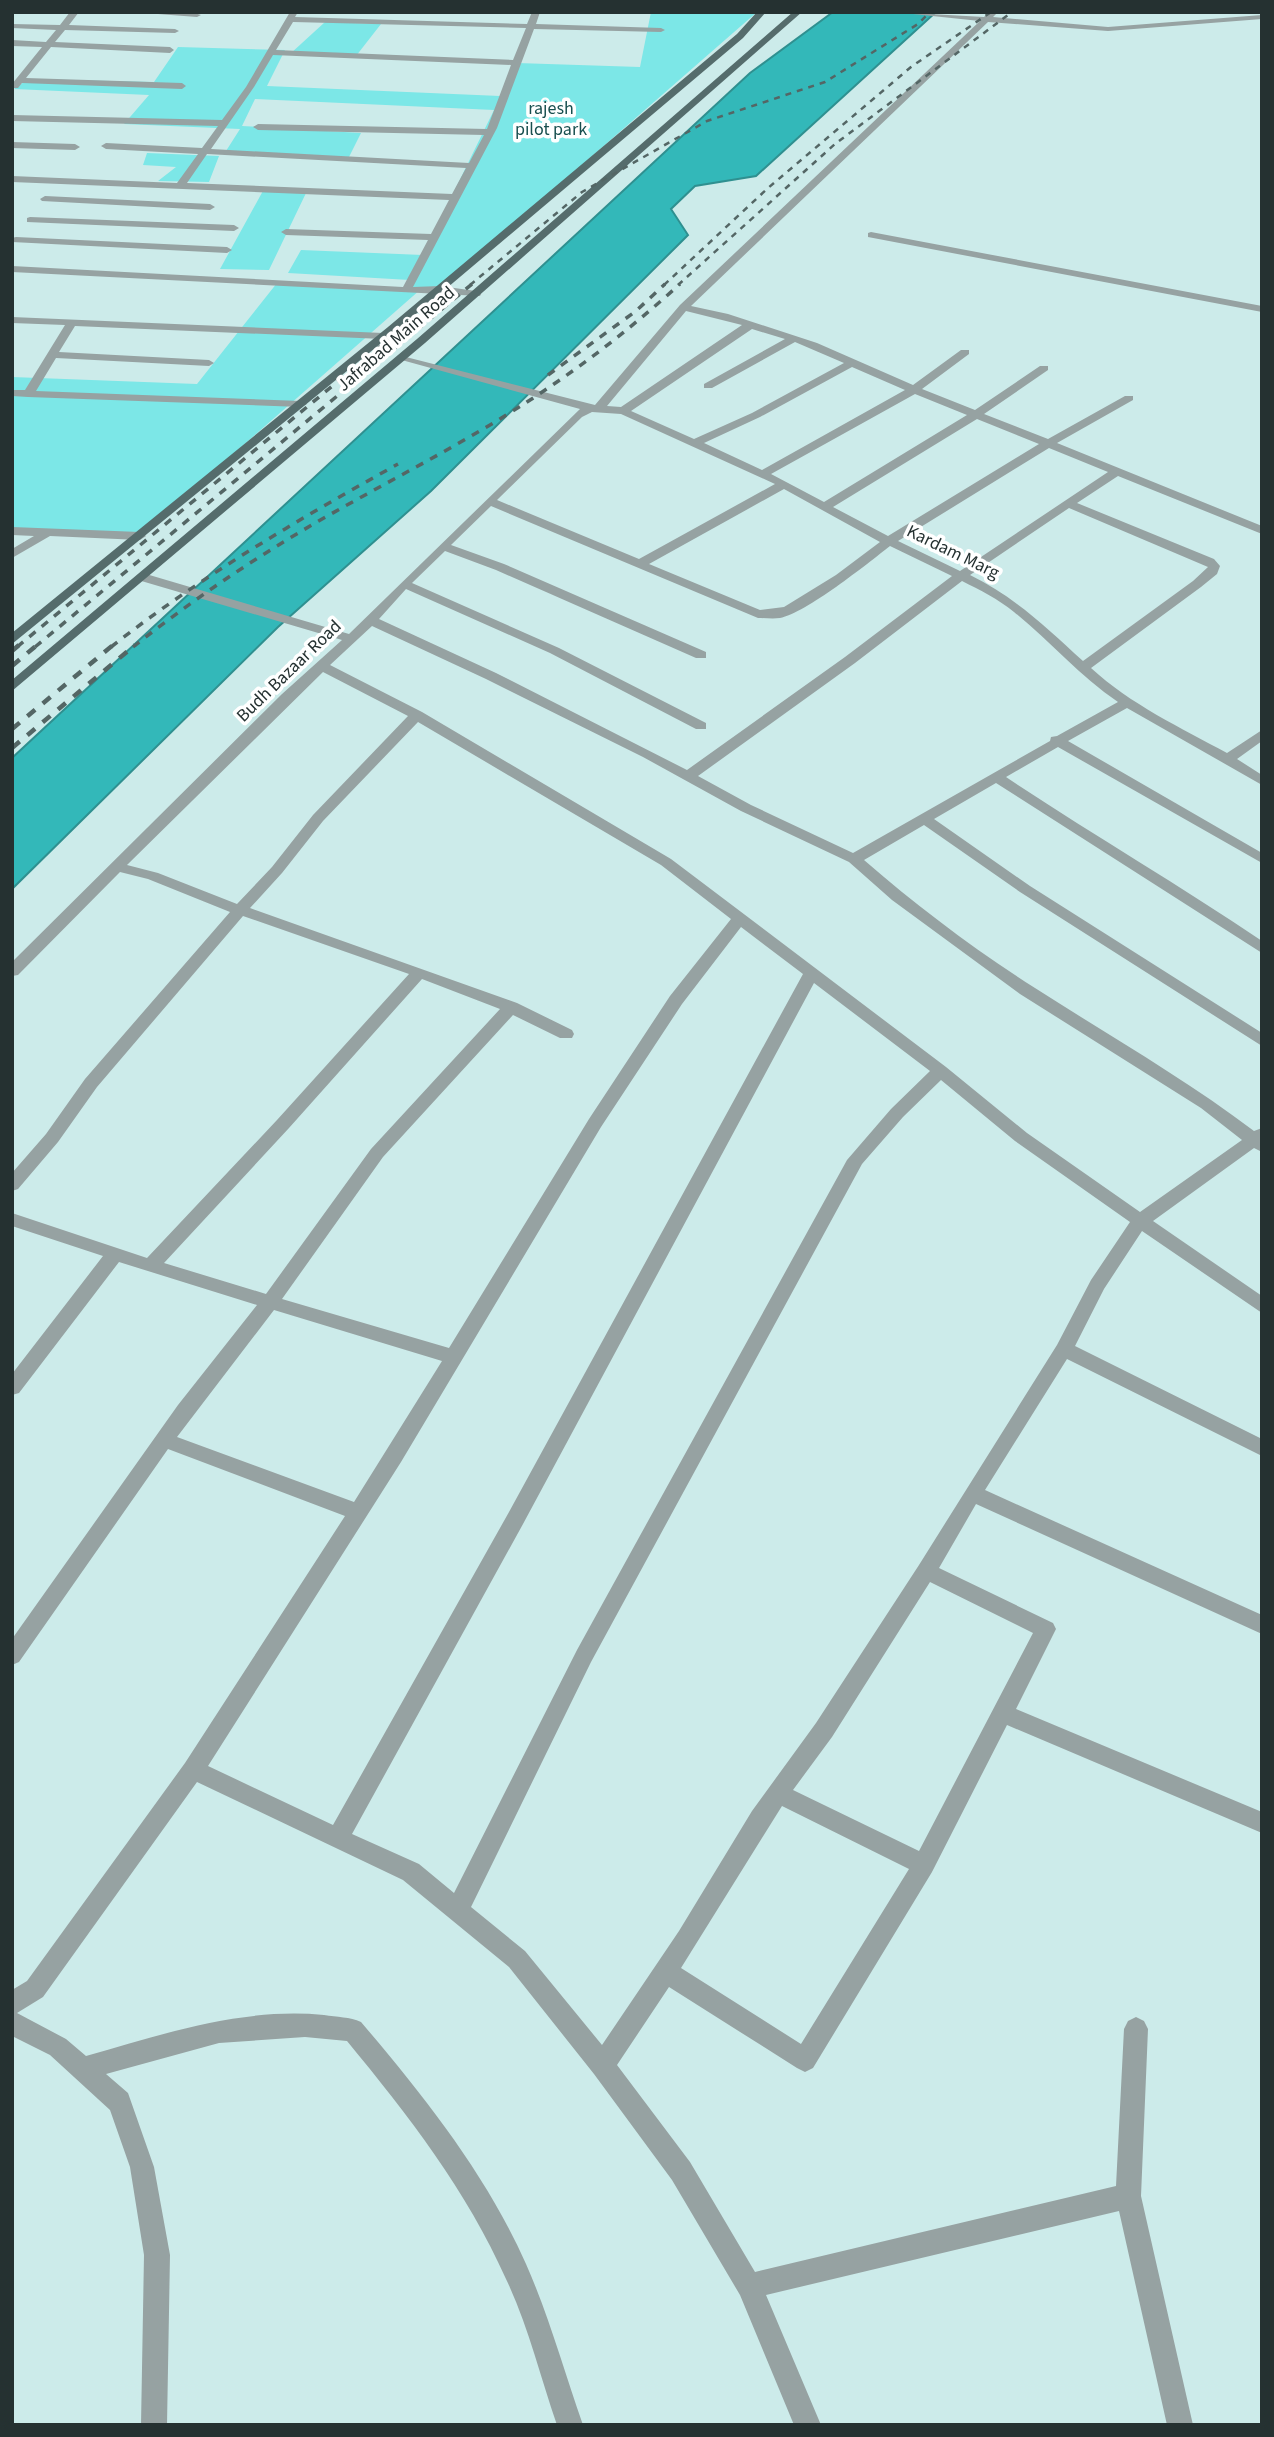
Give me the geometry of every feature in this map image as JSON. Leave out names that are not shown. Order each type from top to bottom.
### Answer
[{"type":"main road","name":"Jafrabad Main Road","points":[[12,640],[440,289],[740,36],[762,12]]},
{"type":"main road","name":"Jafrabad Main Road","points":[[12,687],[476,294],[798,12]]},
{"type":"street","points":[[15,86],[75,12]]},
{"type":"street","points":[[136,12],[197,15]]},
{"type":"street","points":[[406,290],[489,132],[536,12]]},
{"type":"street","points":[[898,12],[991,15],[1052,26],[1108,29],[1262,17]]},
{"type":"street","points":[[180,186],[250,87],[292,15],[530,27],[661,30]]},
{"type":"street","name":"Budh Bazaar Road","points":[[12,971],[320,665],[371,620],[404,584],[578,415],[594,408],[684,307],[780,212],[991,15]]},
{"type":"street","points":[[12,26],[175,31]]},
{"type":"street","points":[[12,43],[170,50]]},
{"type":"street","points":[[270,52],[517,63]]},
{"type":"street","points":[[15,86],[182,86]]},
{"type":"street","points":[[12,118],[224,123]]},
{"type":"street","points":[[258,127],[489,132]]},
{"type":"street","points":[[12,145],[75,147]]},
{"type":"street","points":[[106,146],[472,166]]},
{"type":"street","points":[[12,179],[455,197]]},
{"type":"street","points":[[14,243],[58,181]]},
{"type":"street","points":[[46,198],[210,207]]},
{"type":"street","points":[[30,220],[234,228]]},
{"type":"street","points":[[286,232],[434,237]]},
{"type":"street","points":[[871,235],[1262,309]]},
{"type":"street","points":[[14,243],[227,250]]},
{"type":"street","points":[[12,269],[406,290],[440,289],[476,294]]},
{"type":"street","points":[[684,307],[793,339],[1262,530]]},
{"type":"street","points":[[12,320],[383,336]]},
{"type":"street","points":[[28,394],[72,323]]},
{"type":"street","points":[[623,411],[750,325]]},
{"type":"street","points":[[708,386],[793,339]]},
{"type":"street","points":[[761,475],[915,388],[965,352]]},
{"type":"street","points":[[53,355],[209,363]]},
{"type":"street","name":"Kardam Marg","points":[[402,357],[594,408],[623,411],[784,484],[889,541],[995,592],[1019,609],[1082,668],[1126,702],[1262,781]]},
{"type":"street","points":[[695,443],[756,415],[852,363]]},
{"type":"street","points":[[824,507],[977,414],[1044,368]]},
{"type":"street","points":[[12,393],[300,404]]},
{"type":"street","points":[[490,501],[758,614],[779,614],[840,578],[889,541],[1129,398]]},
{"type":"street","points":[[688,776],[850,660],[962,575],[1116,472]]},
{"type":"street","points":[[639,564],[784,484]]},
{"type":"street","points":[[1069,504],[1210,562],[1214,566],[1213,571],[1197,584],[1082,668]]},
{"type":"street","points":[[12,531],[140,536]]},
{"type":"street","points":[[12,554],[47,533]]},
{"type":"street","points":[[444,547],[499,567],[701,655]]},
{"type":"street","points":[[142,577],[350,638]]},
{"type":"street","points":[[404,584],[480,614],[615,679],[701,726]]},
{"type":"street","points":[[371,620],[491,676],[746,808],[854,859],[897,897],[1026,990],[1207,1104],[1259,1140],[1140,1221],[1097,1285],[1064,1349],[972,1493],[926,1572],[824,1730],[778,1793],[666,1972],[603,2065]]},
{"type":"street","points":[[320,665],[417,715],[655,855],[812,972],[1021,1137],[1262,1306]]},
{"type":"street","points":[[854,859],[1126,702]]},
{"type":"street","points":[[12,1185],[52,1138],[91,1083],[202,951],[277,870],[318,818],[417,715]]},
{"type":"street","points":[[1227,759],[1262,734]]},
{"type":"street","points":[[1056,740],[1262,859]]},
{"type":"street","points":[[996,777],[1080,833],[1173,888],[1262,948]]},
{"type":"street","points":[[923,818],[1025,889],[1262,1041]]},
{"type":"street","points":[[117,867],[153,876],[241,910],[419,972],[511,1007],[566,1034]]},
{"type":"street","points":[[12,2004],[35,1989],[193,1770],[358,1512],[595,1123],[676,1000],[740,918]]},
{"type":"street","points":[[151,1265],[283,1124],[419,972]]},
{"type":"street","points":[[338,1838],[523,1506],[812,972]]},
{"type":"street","points":[[12,1656],[164,1440],[271,1301],[377,1153],[511,1007]]},
{"type":"street","points":[[458,1910],[584,1656],[856,1160],[897,1113],[940,1071]]},
{"type":"street","points":[[12,1219],[151,1265],[454,1357]]},
{"type":"street","points":[[12,1388],[116,1253]]},
{"type":"street","points":[[1064,1349],[1262,1448]]},
{"type":"street","points":[[164,1440],[358,1512]]},
{"type":"street","points":[[972,1493],[1262,1625]]},
{"type":"street","points":[[666,1972],[805,2060],[924,1865],[1046,1629],[926,1572]]},
{"type":"street","points":[[1003,1713],[1262,1824]]},
{"type":"street","points":[[193,1770],[411,1872],[517,1959],[603,2065],[681,2172],[749,2286],[808,2425]]},
{"type":"street","points":[[778,1793],[924,1865]]},
{"type":"street","points":[[12,2023],[58,2047],[119,2102],[142,2167],[157,2255],[154,2425]]},
{"type":"street","points":[[83,2069],[219,2031],[306,2025],[353,2030],[402,2088],[491,2219],[518,2275],[570,2425]]},
{"type":"street","points":[[1136,2029],[1128,2196],[1180,2425]]},
{"type":"street","points":[[749,2286],[1128,2196]]},
{"type":"green space","name":"rajesh pilot park","points":[[651,12],[757,12],[440,289],[421,289],[140,536],[12,530],[12,377],[197,384],[277,283],[407,288],[410,280],[288,273],[301,250],[423,255],[494,110],[255,99],[242,126],[361,133],[349,157],[226,151],[240,129],[124,124],[149,95],[14,89],[28,79],[154,82],[178,47],[285,50],[267,86],[500,96],[517,63],[640,67]]},
{"type":"green space","points":[[325,22],[381,24],[356,56],[290,54]]},
{"type":"green space","points":[[147,153],[219,156],[209,182],[158,181],[176,167],[143,165]]},
{"type":"green space","points":[[264,189],[307,191],[269,270],[220,269]]},
{"type":"shaded area","points":[[833,12],[936,12],[756,176],[695,186],[671,209],[688,235],[431,491],[278,627],[12,889],[12,758],[750,73]]},
{"type":"railway","points":[[470,285],[582,192],[707,121],[825,82],[918,24],[930,12]]},
{"type":"railway","points":[[664,285],[768,188],[911,67],[991,12]]},
{"type":"railway","points":[[678,285],[835,144],[1012,12]]},
{"type":"railway","points":[[35,647],[472,284]]},
{"type":"railway","points":[[548,375],[636,311],[665,284]]},
{"type":"railway","points":[[133,647],[200,597],[269,551],[523,405],[585,362],[680,284]]},
{"type":"railway","points":[[17,647],[435,301]]},
{"type":"railway","points":[[111,647],[179,597],[251,550],[398,464]]},
{"type":"railway","points":[[12,651],[19,645]]},
{"type":"railway","points":[[12,666],[37,645]]},
{"type":"railway","points":[[12,729],[113,645]]},
{"type":"railway","points":[[12,748],[135,645]]}]
